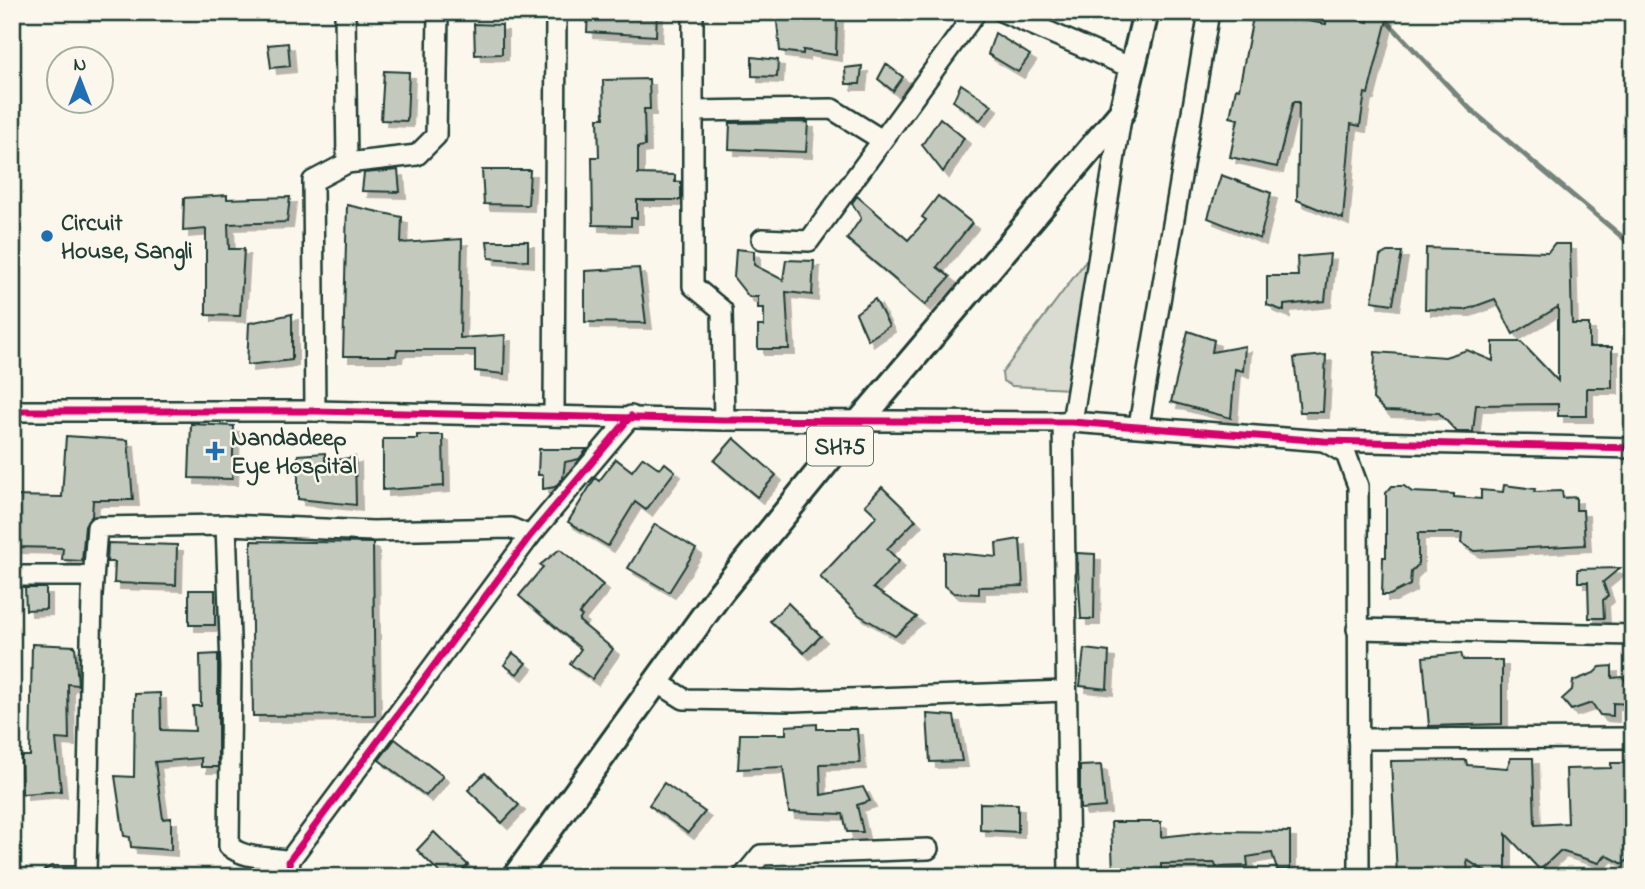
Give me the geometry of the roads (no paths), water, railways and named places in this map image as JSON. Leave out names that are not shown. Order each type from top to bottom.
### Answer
[{"type":"main road","name":"SH75","points":[[515,877],[721,592],[860,421],[1122,112],[1146,12]]},
{"type":"street","points":[[345,12],[346,163]]},
{"type":"street","points":[[315,411],[313,181],[346,163],[417,155],[436,136],[438,12]]},
{"type":"street","points":[[554,415],[556,12]]},
{"type":"street","points":[[693,12],[693,286],[722,310],[724,420]]},
{"type":"street","points":[[762,239],[809,241],[975,12]]},
{"type":"street","points":[[1003,12],[1134,69]]},
{"type":"street","points":[[1139,425],[1209,12]]},
{"type":"street","points":[[693,111],[832,110],[882,140]]},
{"type":"street","points":[[1069,877],[1066,691],[1067,422],[1122,112]]},
{"type":"street","points":[[12,411],[315,411],[724,420],[1067,422],[1139,425],[1324,441],[1633,448]]},
{"type":"street","points":[[226,525],[230,667],[229,846],[247,856],[270,856],[290,869],[530,536],[631,416]]},
{"type":"street","points":[[1324,441],[1346,454],[1358,486],[1359,877]]},
{"type":"street","points":[[53,877],[86,876],[93,576],[97,527],[226,525],[373,531],[511,528],[530,536]]},
{"type":"street","points":[[12,576],[93,576]]},
{"type":"street","points":[[1357,629],[1633,635]]},
{"type":"street","points":[[657,682],[684,699],[793,701],[1066,691]]},
{"type":"street","points":[[1358,739],[1633,737]]},
{"type":"street","points":[[743,877],[761,855],[928,849]]},
{"type":"waterway","points":[[1383,17],[1470,109],[1633,246]]},
{"type":"place","name":"Circuit House, Sangli","points":[[47,236]]},
{"type":"place","name":"Nandadeep Eye Hospital","points":[[215,451]]}]
